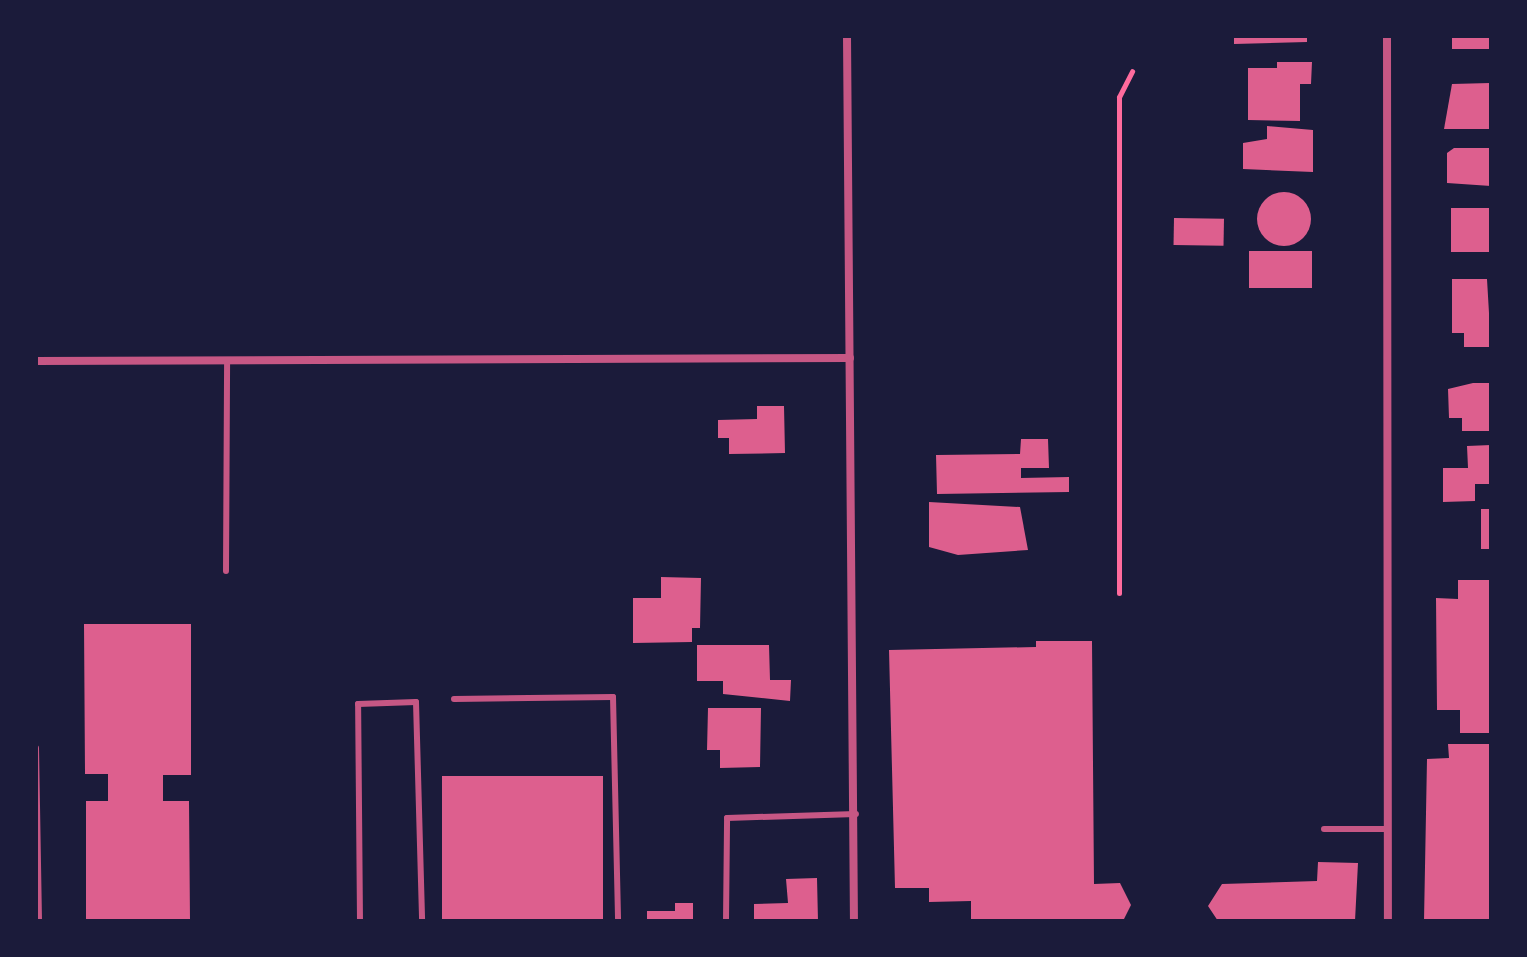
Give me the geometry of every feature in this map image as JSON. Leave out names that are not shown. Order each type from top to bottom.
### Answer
[{"type":"street","points":[[847,36],[856,814],[854,921]]},
{"type":"street","points":[[1387,36],[1388,921]]},
{"type":"street","points":[[36,361],[850,358]]},
{"type":"lane","points":[[226,571],[227,362]]},
{"type":"lane","points":[[454,699],[613,697],[618,921]]},
{"type":"lane","points":[[360,921],[358,704],[416,702],[422,921]]},
{"type":"lane","points":[[36,748],[39,921]]},
{"type":"lane","points":[[726,921],[727,818],[856,814]]},
{"type":"lane","points":[[1324,829],[1387,829]]},
{"type":"path","points":[[1119,593],[1119,97],[1132,71]]},
{"type":"building","points":[[1234,36],[1307,36],[1307,42],[1234,44]]},
{"type":"building","points":[[1452,36],[1491,36],[1491,49],[1452,49]]},
{"type":"building","points":[[1277,62],[1312,62],[1311,84],[1300,84],[1300,121],[1248,120],[1248,68],[1277,68]]},
{"type":"building","points":[[1490,83],[1489,129],[1444,129],[1452,84]]},
{"type":"building","points":[[1267,126],[1313,130],[1313,172],[1243,169],[1243,143],[1267,139]]},
{"type":"building","points":[[1454,148],[1491,148],[1491,186],[1447,183],[1447,153]]},
{"type":"building","points":[[1284,192],[1303,200],[1311,219],[1303,238],[1284,246],[1265,238],[1257,219],[1265,200]]},
{"type":"building","points":[[1451,208],[1491,208],[1491,252],[1451,252]]},
{"type":"building","points":[[1174,218],[1224,219],[1224,246],[1174,245]]},
{"type":"building","points":[[1249,251],[1312,251],[1312,288],[1249,288]]},
{"type":"building","points":[[1452,279],[1487,279],[1491,347],[1464,347],[1464,333],[1452,333]]},
{"type":"building","points":[[1473,383],[1491,383],[1491,431],[1462,431],[1462,418],[1449,418],[1448,389]]},
{"type":"building","points":[[757,406],[784,406],[785,453],[729,454],[729,438],[718,438],[718,420],[757,419]]},
{"type":"building","points":[[1021,439],[1048,439],[1049,468],[1021,468],[1021,478],[1069,477],[1069,492],[937,494],[936,455],[1020,454]]},
{"type":"building","points":[[1491,445],[1491,484],[1475,484],[1475,501],[1443,502],[1443,468],[1468,468],[1467,446]]},
{"type":"building","points":[[929,502],[1020,507],[1028,550],[958,555],[929,547]]},
{"type":"building","points":[[1481,509],[1491,509],[1491,549],[1481,549]]},
{"type":"building","points":[[661,577],[701,578],[700,628],[692,628],[692,642],[633,643],[633,598],[661,598]]},
{"type":"building","points":[[1458,580],[1491,580],[1491,733],[1460,733],[1460,710],[1437,710],[1436,598],[1458,599]]},
{"type":"building","points":[[84,624],[191,624],[191,775],[163,775],[163,801],[189,801],[190,921],[86,921],[86,801],[108,801],[108,774],[85,774]]},
{"type":"building","points":[[1036,641],[1092,641],[1094,884],[1120,883],[1131,905],[1123,921],[971,921],[971,901],[929,902],[929,888],[895,888],[889,650],[1036,647]]},
{"type":"building","points":[[697,645],[769,645],[770,680],[791,680],[790,701],[723,694],[723,681],[697,681]]},
{"type":"building","points":[[708,708],[761,708],[760,767],[720,768],[720,750],[707,750]]},
{"type":"building","points":[[1448,744],[1491,744],[1491,921],[1424,921],[1427,759],[1449,758]]},
{"type":"building","points":[[442,776],[603,776],[603,921],[442,921]]},
{"type":"building","points":[[1318,862],[1358,863],[1355,921],[1218,921],[1208,906],[1222,884],[1317,881]]},
{"type":"building","points":[[817,878],[818,921],[754,921],[754,904],[788,903],[786,879]]},
{"type":"building","points":[[675,903],[693,903],[693,921],[647,921],[647,911],[675,911]]}]
